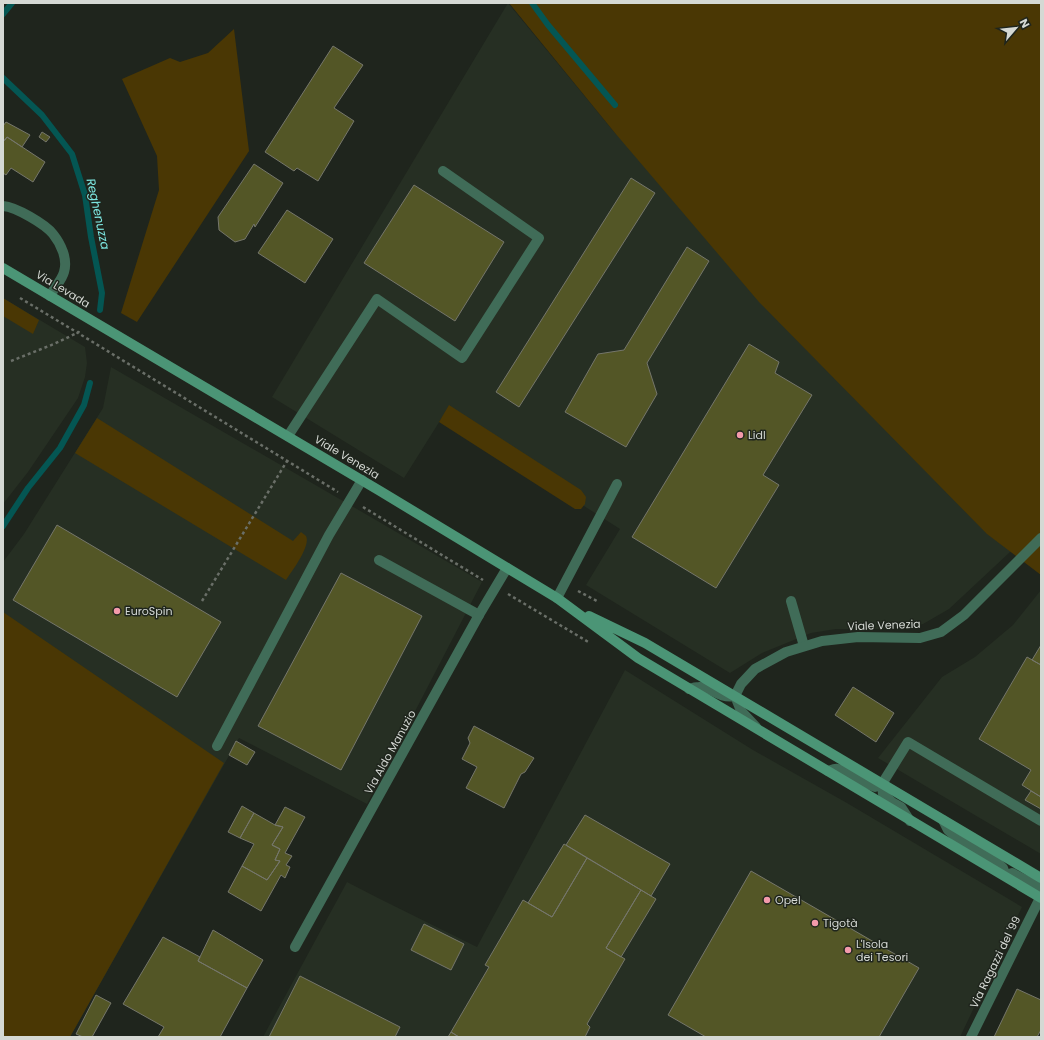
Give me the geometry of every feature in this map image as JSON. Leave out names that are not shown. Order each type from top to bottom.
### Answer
[{"type":"main road","name":"Via Levada","points":[[3,268],[111,331]]},
{"type":"main road","name":"Viale Venezia","points":[[111,331],[557,598],[638,658],[910,821],[1041,895]]},
{"type":"main road","name":"Viale Venezia","points":[[569,606],[645,643],[1041,878]]},
{"type":"street","points":[[288,436],[377,299],[462,358],[540,238],[443,170]]},
{"type":"street","points":[[3,206],[10,206],[30,216],[53,234],[65,256],[64,272],[50,296]]},
{"type":"street","points":[[217,746],[329,535],[362,480]]},
{"type":"street","points":[[557,598],[618,484]]},
{"type":"street","name":"Viale Venezia","points":[[757,728],[741,711],[735,696],[741,684],[755,669],[786,652],[822,641],[858,637],[920,638],[941,632],[964,615],[1041,538]]},
{"type":"street","points":[[379,560],[479,615]]},
{"type":"street","name":"Via Aldo Manuzio","points":[[296,947],[479,615],[507,568]]},
{"type":"street","points":[[791,602],[804,646]]},
{"type":"street","name":"Viale Venezia","points":[[690,689],[703,687],[718,695],[727,697],[735,696]]},
{"type":"street","points":[[828,771],[838,769],[868,786],[875,787],[882,784],[908,742],[1041,822]]},
{"type":"street","points":[[882,784],[883,794],[892,802],[901,807],[910,821]]},
{"type":"street","points":[[943,820],[948,830],[957,838],[996,861],[1003,868],[1006,876]]},
{"type":"street","name":"Via Ragazzi del '99","points":[[971,1037],[1041,895]]},
{"type":"path","points":[[17,296],[350,500],[378,515],[592,645]]},
{"type":"path","points":[[11,360],[78,333],[88,318]]},
{"type":"path","points":[[202,600],[287,461]]},
{"type":"shaded area","points":[[508,3],[615,133],[1021,539],[1010,552],[949,609],[923,624],[896,629],[836,629],[811,633],[762,653],[730,673],[586,585],[620,529],[443,416],[404,478],[272,397]]},
{"type":"shaded area","points":[[509,3],[1041,3],[1041,575],[987,534],[759,302],[615,133]]},
{"type":"shaded area","points":[[234,29],[249,151],[137,322],[121,313],[159,190],[157,156],[122,79],[170,58],[180,62],[208,53]]},
{"type":"shaded area","points":[[3,298],[85,347],[87,363],[85,377],[78,398],[28,472],[3,504]]},
{"type":"shaded area","points":[[3,298],[39,320],[33,334],[3,316]]},
{"type":"shaded area","points":[[111,367],[482,582],[367,804],[239,738],[70,1037],[3,1037],[3,562],[24,534],[103,408]]},
{"type":"shaded area","points":[[449,405],[581,490],[586,497],[585,504],[581,509],[575,509],[439,422]]},
{"type":"shaded area","points":[[97,418],[293,541],[301,532],[305,535],[307,540],[306,546],[286,580],[75,453]]},
{"type":"shaded area","points":[[1041,590],[1041,854],[878,758],[942,677],[975,657],[1013,625]]},
{"type":"shaded area","points":[[3,612],[224,763],[70,1037],[3,1037]]},
{"type":"shaded area","points":[[625,670],[753,750],[847,803],[1022,907],[960,1037],[263,1037],[347,882],[477,947]]},
{"type":"building","points":[[333,46],[363,65],[334,108],[354,121],[318,181],[297,168],[294,171],[265,152]]},
{"type":"building","points":[[6,122],[30,135],[22,147],[7,137],[3,140],[3,126]]},
{"type":"building","points":[[42,132],[50,137],[46,142],[39,137]]},
{"type":"building","points":[[7,137],[45,162],[33,182],[11,168],[6,175],[3,173],[3,142]]},
{"type":"building","points":[[254,164],[283,183],[255,227],[254,224],[245,239],[235,242],[219,230],[218,217]]},
{"type":"building","points":[[631,178],[655,193],[519,407],[496,392]]},
{"type":"building","points":[[414,185],[504,242],[455,321],[364,263]]},
{"type":"building","points":[[287,210],[333,239],[305,283],[258,253]]},
{"type":"building","points":[[687,247],[709,261],[647,363],[657,394],[626,447],[565,412],[598,354],[624,350]]},
{"type":"building","name":"Lidl","points":[[749,344],[779,362],[775,373],[812,395],[763,475],[779,485],[716,588],[632,537]]},
{"type":"building","name":"EuroSpin","points":[[57,525],[221,622],[177,697],[13,600]]},
{"type":"building","points":[[341,573],[422,616],[341,770],[258,726]]},
{"type":"building","points":[[1041,645],[1041,665],[1032,660]]},
{"type":"building","points":[[1027,657],[1041,665],[1041,797],[1022,785],[1031,770],[979,739]]},
{"type":"building","points":[[853,687],[894,713],[876,742],[835,715]]},
{"type":"building","points":[[474,726],[534,758],[525,772],[521,774],[504,808],[466,788],[477,767],[462,759],[470,743],[468,738]]},
{"type":"building","points":[[236,741],[255,752],[247,765],[229,755]]},
{"type":"building","points":[[1031,791],[1041,797],[1041,809],[1025,800]]},
{"type":"building","points":[[242,806],[254,813],[240,838],[228,832]]},
{"type":"building","points":[[285,807],[305,817],[285,853],[292,856],[286,865],[290,867],[285,878],[281,875],[261,911],[228,892],[242,866],[267,880],[280,861],[275,860],[280,849],[272,845],[283,827],[275,825]]},
{"type":"building","points":[[254,813],[275,825],[283,827],[272,845],[280,849],[275,860],[280,861],[267,880],[242,866],[254,844],[240,838]]},
{"type":"building","points":[[585,815],[670,864],[651,896],[566,845]]},
{"type":"building","points":[[564,844],[587,858],[552,917],[528,903]]},
{"type":"building","points":[[587,858],[641,890],[606,948],[625,959],[587,1024],[590,1027],[585,1037],[459,1037],[451,1032],[489,967],[485,965],[523,900],[552,917]]},
{"type":"building","points":[[751,871],[919,968],[879,1037],[706,1037],[668,1015]]},
{"type":"building","points":[[641,890],[656,899],[621,957],[606,948]]},
{"type":"building","points":[[424,924],[464,944],[451,970],[411,950]]},
{"type":"building","points":[[213,930],[263,960],[247,988],[198,961]]},
{"type":"building","points":[[163,937],[200,957],[198,961],[247,988],[220,1037],[158,1037],[164,1027],[123,1004]]},
{"type":"building","points":[[300,976],[400,1027],[395,1037],[269,1037]]},
{"type":"building","points":[[1017,989],[1041,1000],[1041,1030],[1037,1037],[994,1037]]},
{"type":"building","points":[[96,995],[111,1003],[92,1037],[83,1037],[76,1034]]},
{"type":"building","points":[[451,1032],[459,1037],[448,1037]]},
{"type":"waterway","name":"Reghenuzza","points":[[3,14],[12,3]]},
{"type":"waterway","points":[[532,3],[548,25],[615,105]]},
{"type":"waterway","name":"Reghenuzza","points":[[3,78],[42,115],[72,154],[85,195],[91,237],[102,293],[100,310]]},
{"type":"waterway","name":"Reghenuzza","points":[[3,526],[28,488],[60,448],[84,405],[90,383]]},
{"type":"place","name":"Lidl","points":[[740,435]]},
{"type":"place","name":"EuroSpin","points":[[117,611]]},
{"type":"place","name":"Opel","points":[[767,900]]},
{"type":"place","name":"Tigotà","points":[[815,923]]},
{"type":"place","name":"L'Isola dei Tesori","points":[[848,950]]}]
